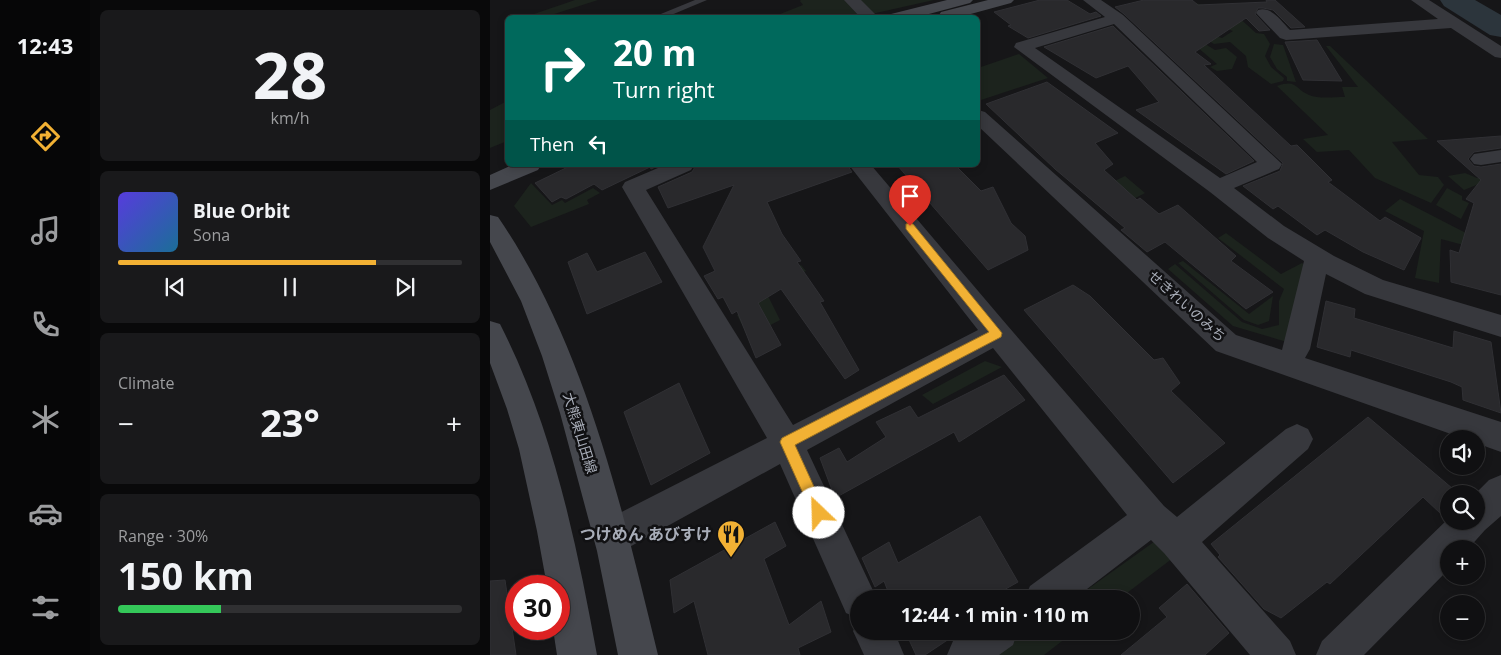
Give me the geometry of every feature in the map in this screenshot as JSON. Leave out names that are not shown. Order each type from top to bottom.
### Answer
[{"type":"street","points":[[905,15],[965,0]]},
{"type":"street","points":[[947,15],[1006,0]]},
{"type":"street","points":[[1092,0],[1117,18],[1271,164],[1218,187]]},
{"type":"street","points":[[1419,0],[1501,53]]},
{"type":"street","points":[[1264,13],[1286,35],[1452,23]]},
{"type":"street","points":[[1117,18],[1022,48],[1218,187],[1276,232],[1317,258],[1374,287],[1501,326]]},
{"type":"street","name":"せきれいのみち","points":[[980,118],[1226,342],[1501,437]]},
{"type":"street","points":[[490,165],[505,159]]},
{"type":"street","points":[[490,183],[526,167]]},
{"type":"street","points":[[678,167],[633,187],[787,442],[854,590]]},
{"type":"street","points":[[862,167],[997,333],[1276,655]]},
{"type":"street","name":"大熊東山田線","points":[[490,223],[521,272],[543,318],[575,412],[612,537],[638,655]]},
{"type":"street","points":[[1296,349],[1317,258]]},
{"type":"street","points":[[490,332],[532,434],[562,565],[577,655]]},
{"type":"street","points":[[612,537],[787,442],[997,333]]},
{"type":"street","points":[[1059,590],[1165,529],[1297,439]]},
{"type":"street","points":[[1485,507],[1501,492]]},
{"type":"street","points":[[1336,655],[1462,530]]},
{"type":"street","points":[[877,640],[884,655]]},
{"type":"street","points":[[968,655],[988,640]]},
{"type":"lane","points":[[663,15],[703,0]]},
{"type":"shaded area","points":[[575,0],[598,0],[551,15],[534,14]]},
{"type":"shaded area","points":[[934,0],[867,15],[778,15],[803,5],[800,1]]},
{"type":"shaded area","points":[[1195,3],[1222,9],[1192,17],[1189,34],[1215,50],[1226,48],[1237,57],[1232,69],[1217,71],[1210,67],[1217,64],[1176,29],[1178,15],[1173,9]]},
{"type":"shaded area","points":[[1236,15],[1256,33],[1264,34],[1270,44],[1265,56],[1271,67],[1284,78],[1283,81],[1271,84],[1248,67],[1246,56],[1230,42],[1214,44],[1201,36],[1201,32],[1222,38],[1233,31],[1209,22]]},
{"type":"shaded area","points":[[1274,44],[1283,45],[1296,82],[1287,81],[1287,77],[1277,69],[1270,57]]},
{"type":"shaded area","points":[[1326,46],[1330,46],[1428,139],[1392,142],[1419,175],[1438,177],[1444,185],[1431,203],[1375,178],[1349,150],[1317,152],[1303,139],[1328,135],[1277,86],[1292,84],[1304,93],[1326,98],[1345,97],[1342,87],[1358,87]]},
{"type":"shaded area","points":[[1019,54],[1048,78],[980,100],[980,67]]},
{"type":"shaded area","points":[[505,102],[505,142],[490,148],[490,110]]},
{"type":"shaded area","points":[[1465,173],[1477,178],[1501,175],[1464,190],[1448,176]]},
{"type":"shaded area","points":[[1125,176],[1145,193],[1107,213],[1086,195]]},
{"type":"shaded area","points":[[531,183],[552,205],[562,200],[565,203],[593,188],[600,193],[587,200],[589,204],[531,227],[514,206]]},
{"type":"shaded area","points":[[1447,188],[1462,196],[1462,200],[1469,203],[1461,219],[1436,205]]},
{"type":"shaded area","points":[[1400,199],[1493,247],[1501,255],[1441,239],[1439,283],[1415,278],[1424,231],[1385,211]]},
{"type":"shaded area","points":[[1226,233],[1281,274],[1302,263],[1306,266],[1287,342],[1233,326],[1168,269],[1175,264],[1242,322],[1262,329],[1279,325],[1279,301],[1284,289],[1218,238]]},
{"type":"shaded area","points":[[1183,261],[1249,314],[1273,296],[1269,321],[1258,325],[1244,320],[1178,263]]},
{"type":"shaded area","points":[[801,265],[806,271],[765,290],[780,320],[748,337],[737,315],[759,305],[750,289]]},
{"type":"shaded area","points":[[985,361],[1002,367],[933,404],[922,395]]},
{"type":"shaded area","points":[[1158,539],[1173,558],[1131,590],[1087,590]]},
{"type":"shaded area","points":[[1016,640],[1063,640],[1044,655],[995,655]]},
{"type":"building","points":[[1040,0],[1067,0],[1090,14],[1096,12],[1101,16],[1028,38],[1008,26],[1011,25],[994,12]]},
{"type":"building","points":[[1144,0],[1192,0],[1198,5],[1275,0],[1305,27],[1291,28],[1273,10],[1258,8],[1255,14],[1270,30],[1259,31],[1246,18],[1195,52],[1211,64],[1204,65],[1291,146],[1297,145],[1332,180],[1328,182],[1380,221],[1385,217],[1421,238],[1404,270],[1363,252],[1325,230],[1317,235],[1278,206],[1273,209],[1243,186],[1280,171],[1283,163],[1115,7]]},
{"type":"building","points":[[1113,26],[1254,161],[1226,174],[1136,110],[1159,102],[1128,66],[1096,78],[1044,47]]},
{"type":"building","points":[[1317,40],[1342,81],[1303,80],[1285,42]]},
{"type":"building","points":[[1047,82],[1118,133],[1095,143],[1113,164],[1104,170],[1137,200],[1140,198],[1159,214],[1178,205],[1236,256],[1231,261],[1273,292],[1246,309],[1165,242],[1147,252],[1121,230],[1125,228],[1055,169],[986,104]]},
{"type":"building","points":[[1501,136],[1501,148],[1474,152],[1468,159],[1474,166],[1481,167],[1501,164],[1501,295],[1451,282],[1450,250],[1459,253],[1474,203],[1466,199],[1481,180],[1437,141]]},
{"type":"building","points":[[568,167],[650,167],[602,190],[594,184],[566,199],[561,197],[552,202],[535,183]]},
{"type":"building","points":[[695,167],[848,167],[852,172],[767,202],[782,234],[801,261],[797,262],[824,301],[820,302],[859,370],[845,379],[781,289],[758,303],[781,345],[756,358],[737,311],[732,314],[723,297],[718,299],[704,276],[715,271],[703,247],[734,185],[668,208],[658,187],[692,172]]},
{"type":"building","points":[[899,167],[957,167],[981,191],[993,187],[1011,223],[1025,236],[1028,250],[988,270]]},
{"type":"building","points":[[645,252],[662,282],[587,314],[568,262],[587,253],[597,272]]},
{"type":"building","points":[[1073,285],[1090,296],[1154,360],[1163,358],[1180,383],[1171,391],[1225,443],[1173,483],[1024,310]]},
{"type":"building","points":[[1326,301],[1355,309],[1354,318],[1453,348],[1454,331],[1491,342],[1501,413],[1463,400],[1462,387],[1451,382],[1351,350],[1350,357],[1317,347]]},
{"type":"building","points":[[1004,375],[1025,400],[959,442],[954,432],[835,498],[820,458],[839,448],[847,462],[886,437],[876,422],[910,406],[918,418]]},
{"type":"building","points":[[679,383],[710,453],[651,485],[624,412]]},
{"type":"building","points":[[1368,417],[1448,485],[1440,485],[1440,513],[1423,497],[1330,584],[1327,582],[1281,618],[1264,609],[1218,557],[1220,555],[1211,544]]},
{"type":"building","points":[[980,516],[1018,582],[1004,590],[888,590],[884,581],[875,587],[862,558],[889,542],[898,563]]},
{"type":"building","points":[[775,522],[786,546],[764,559],[789,625],[821,601],[831,632],[798,648],[800,655],[708,655],[694,601],[674,613],[670,580]]},
{"type":"building","points":[[505,580],[505,640],[514,640],[516,655],[490,655],[490,581]]},
{"type":"building","points":[[1187,584],[1229,633],[1205,655],[1121,655],[1167,617],[1159,608]]},
{"type":"building","points":[[909,640],[948,640],[925,655],[916,655]]},
{"type":"waterway","points":[[1454,0],[1501,28]]},
{"type":"place","name":"つけめん あびすけ","points":[[731,558]]},
{"type":"route","points":[[819,513],[787,442],[997,333],[910,226]]}]
